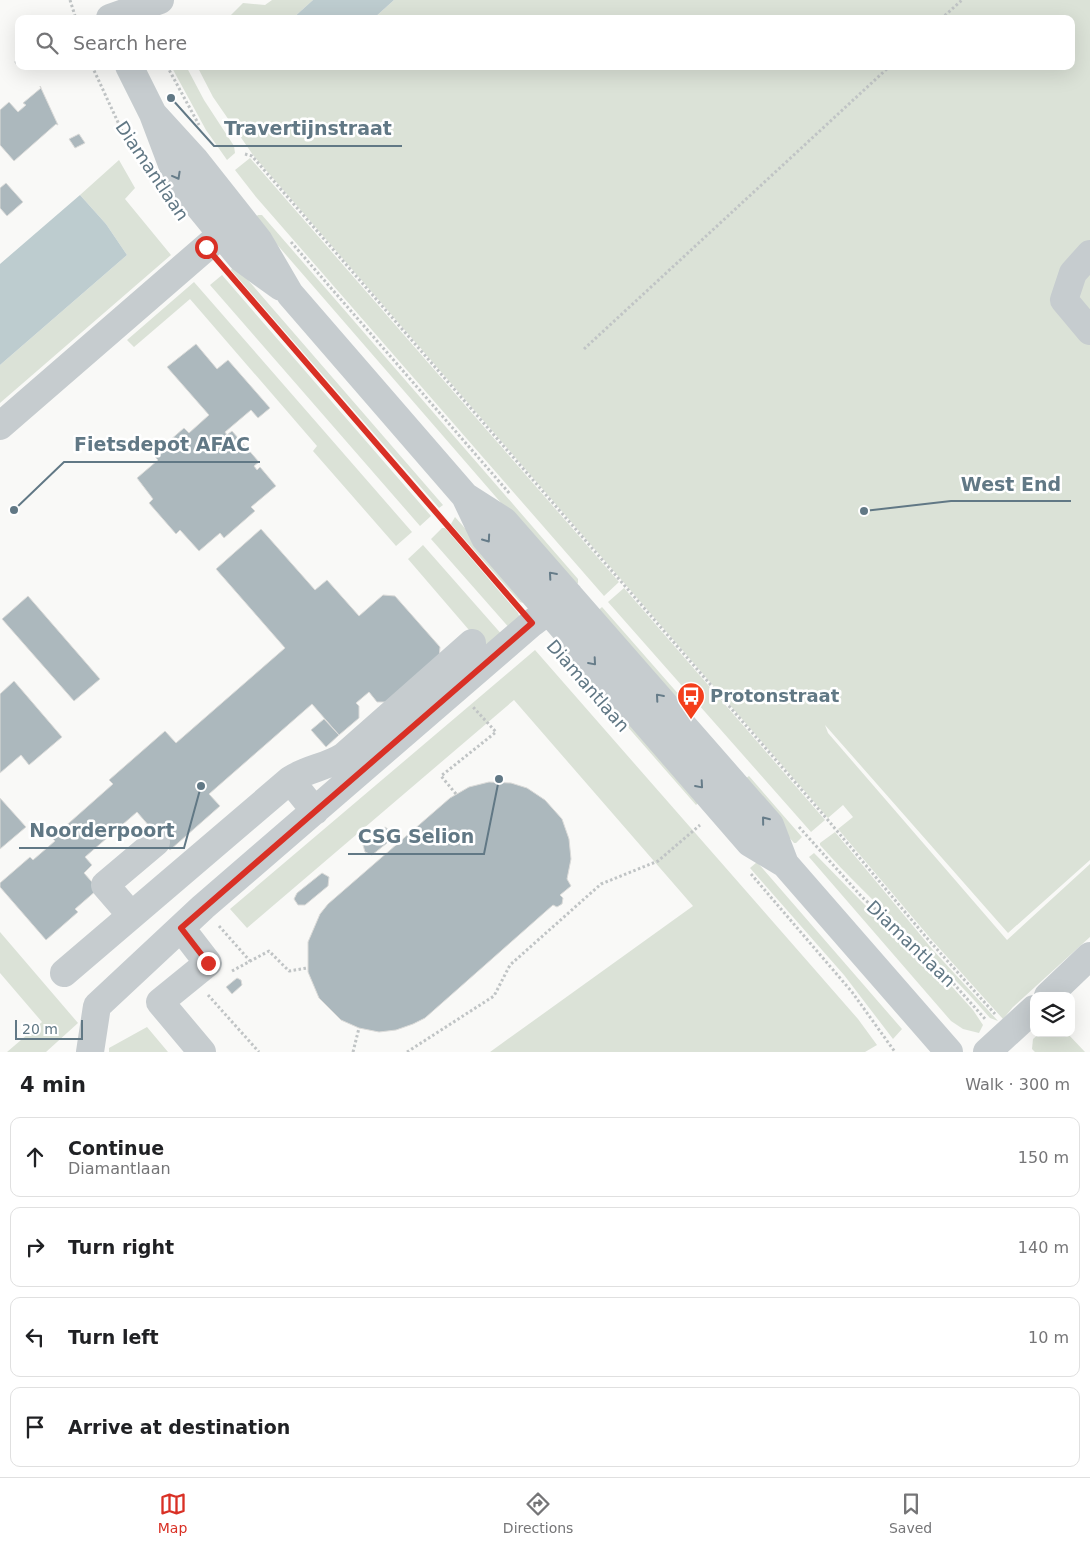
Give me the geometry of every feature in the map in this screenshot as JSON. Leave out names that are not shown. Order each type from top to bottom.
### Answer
[{"type":"street","points":[[108,12],[160,0]]},
{"type":"street","name":"Diamantlaan","points":[[131,70],[153,114],[176,174],[231,226],[242,258],[290,294],[465,496],[504,521],[558,602],[770,825],[784,864],[949,1052]]},
{"type":"street","points":[[0,426],[231,226]]},
{"type":"street","points":[[1090,254],[1073,273],[1064,300],[1090,331]]},
{"type":"street","points":[[90,1052],[97,1006],[181,928],[558,602]]},
{"type":"street","points":[[64,973],[290,780],[305,770],[320,769],[344,756],[472,643]]},
{"type":"street","points":[[290,780],[315,811]]},
{"type":"street","points":[[131,915],[105,885],[156,842]]},
{"type":"street","points":[[181,928],[199,969],[160,1002],[202,1052]]},
{"type":"street","points":[[1052,992],[1090,956]]},
{"type":"street","points":[[1000,1040],[1030,1013]]},
{"type":"path","points":[[70,0],[75,15]]},
{"type":"path","points":[[945,15],[962,0]]},
{"type":"path","name":"Diamantlaan","points":[[94,70],[122,131],[148,170]]},
{"type":"path","points":[[169,70],[182,97]]},
{"type":"path","points":[[584,349],[886,70]]},
{"type":"path","points":[[245,154],[252,156],[763,745],[926,937],[1000,1040]]},
{"type":"path","points":[[288,239],[515,500]]},
{"type":"path","points":[[246,292],[454,533]]},
{"type":"path","points":[[456,794],[441,776],[496,732],[472,705]]},
{"type":"path","name":"Diamantlaan","points":[[792,819],[862,897],[937,965],[1000,1040]]},
{"type":"path","points":[[407,1052],[494,996],[510,965],[603,883],[658,860],[700,825]]},
{"type":"path","points":[[749,872],[852,992],[895,1052]]},
{"type":"path","points":[[214,920],[250,961]]},
{"type":"path","points":[[199,969],[223,976],[269,951],[289,971],[307,968]]},
{"type":"path","points":[[199,969],[259,1052]]},
{"type":"path","points":[[353,1052],[359,1028]]},
{"type":"shaded area","points":[[272,0],[313,0],[296,15],[231,15],[243,3],[265,5]]},
{"type":"shaded area","points":[[313,0],[394,0],[377,15],[296,15]]},
{"type":"shaded area","points":[[394,0],[1090,0],[1090,860],[1008,933],[825,725],[828,733],[1007,940],[1090,864],[1090,937],[1013,1007],[1003,1019],[931,939],[838,829],[853,817],[843,805],[828,818],[253,155],[213,97],[199,70],[1075,70],[1075,15],[377,15]]},
{"type":"shaded area","points":[[173,70],[188,70],[204,100],[234,146],[235,153],[227,160],[206,130]]},
{"type":"shaded area","points":[[250,158],[619,582],[604,596],[256,197],[235,170]]},
{"type":"shaded area","points":[[119,160],[135,188],[125,199],[171,255],[0,403],[0,365],[127,255],[106,224],[80,195]]},
{"type":"shaded area","points":[[80,195],[106,224],[127,255],[0,365],[0,264]]},
{"type":"shaded area","points":[[262,215],[578,579],[578,583],[574,587],[254,218]]},
{"type":"shaded area","points":[[234,264],[443,505],[439,508],[231,270]]},
{"type":"shaded area","points":[[222,275],[431,516],[420,526],[210,285]]},
{"type":"shaded area","points":[[194,282],[412,532],[396,546],[313,451],[317,446],[190,299],[134,347],[127,340]]},
{"type":"shaded area","points":[[455,517],[518,588],[523,603],[520,602],[451,524]]},
{"type":"shaded area","points":[[442,528],[445,528],[518,613],[520,618],[511,630],[431,539]]},
{"type":"shaded area","points":[[423,545],[504,637],[487,651],[408,559]]},
{"type":"shaded area","points":[[624,588],[825,820],[811,832],[608,602]]},
{"type":"shaded area","points":[[602,607],[695,713],[687,720],[594,614]]},
{"type":"shaded area","points":[[564,640],[702,799],[696,805],[557,646]]},
{"type":"shaded area","points":[[535,650],[858,1019],[877,1045],[865,1052],[490,1052],[693,906],[514,700],[247,928],[230,909]]},
{"type":"shaded area","points":[[749,776],[802,837],[796,843],[741,782]]},
{"type":"shaded area","points":[[835,832],[933,950],[998,1021],[990,1018],[949,973],[862,889],[820,845],[820,843]]},
{"type":"shaded area","points":[[814,853],[865,905],[946,980],[973,1010],[983,1025],[979,1033],[963,1029],[951,1021],[809,857]]},
{"type":"shaded area","points":[[757,862],[902,1029],[893,1039],[844,975],[750,868]]},
{"type":"shaded area","points":[[0,932],[78,1023],[46,1052],[7,1052],[42,1022],[0,973]]},
{"type":"shaded area","points":[[147,1027],[168,1052],[109,1052],[109,1048]]},
{"type":"shaded area","points":[[1035,1037],[1071,1037],[1085,1052],[1035,1052],[1032,1049],[1033,1039]]},
{"type":"building","points":[[41,88],[58,125],[56,124],[14,161],[0,145],[0,110],[9,102],[18,112],[26,105],[23,103]]},
{"type":"building","points":[[79,134],[85,143],[75,148],[69,139]]},
{"type":"building","points":[[6,183],[23,202],[7,216],[0,208],[0,188]]},
{"type":"building","points":[[196,344],[217,369],[228,360],[270,408],[258,418],[251,410],[225,432],[227,435],[232,431],[259,462],[254,466],[257,470],[260,467],[276,486],[251,507],[255,511],[224,538],[220,533],[199,551],[180,530],[176,534],[149,503],[153,499],[137,478],[158,460],[153,455],[184,428],[189,433],[209,415],[167,367]]},
{"type":"building","points":[[261,529],[315,590],[327,580],[359,616],[383,595],[395,596],[440,647],[439,659],[389,702],[377,702],[369,692],[356,703],[359,706],[359,718],[339,735],[312,704],[209,794],[220,806],[170,850],[137,812],[85,857],[92,865],[84,873],[98,889],[75,909],[78,912],[46,940],[0,887],[0,883],[30,857],[33,860],[55,841],[52,838],[113,784],[109,780],[165,731],[176,743],[285,648],[216,569]]},
{"type":"building","points":[[28,596],[100,679],[74,701],[2,619]]},
{"type":"building","points":[[14,681],[62,737],[29,765],[21,755],[0,773],[0,694]]},
{"type":"building","points":[[324,719],[339,735],[326,747],[311,730]]},
{"type":"building","points":[[489,782],[511,783],[527,788],[545,800],[562,819],[569,839],[571,859],[567,879],[571,886],[560,895],[563,898],[562,904],[557,907],[553,905],[425,1018],[396,1030],[379,1032],[359,1028],[341,1020],[319,998],[308,972],[308,942],[320,914],[328,904],[450,798],[469,787]]},
{"type":"building","points":[[0,798],[26,827],[0,849]]},
{"type":"building","points":[[385,827],[392,832],[392,839],[372,855],[365,852],[363,845]]},
{"type":"building","points":[[322,873],[329,877],[328,886],[305,905],[298,905],[294,899],[297,893]]},
{"type":"building","points":[[237,978],[241,980],[242,985],[232,994],[226,987]]},
{"type":"place","name":"Travertijnstraat","points":[[171,98]]},
{"type":"place","name":"Fietsdepot AFAC","points":[[14,510]]},
{"type":"place","name":"West End","points":[[864,511]]},
{"type":"place","name":"Protonstraat","points":[[691,720]]},
{"type":"place","name":"CSG Selion","points":[[499,779]]},
{"type":"place","name":"Noorderpoort","points":[[201,786]]},
{"type":"route","points":[[206,247],[532,623],[181,928],[208,963]]}]
